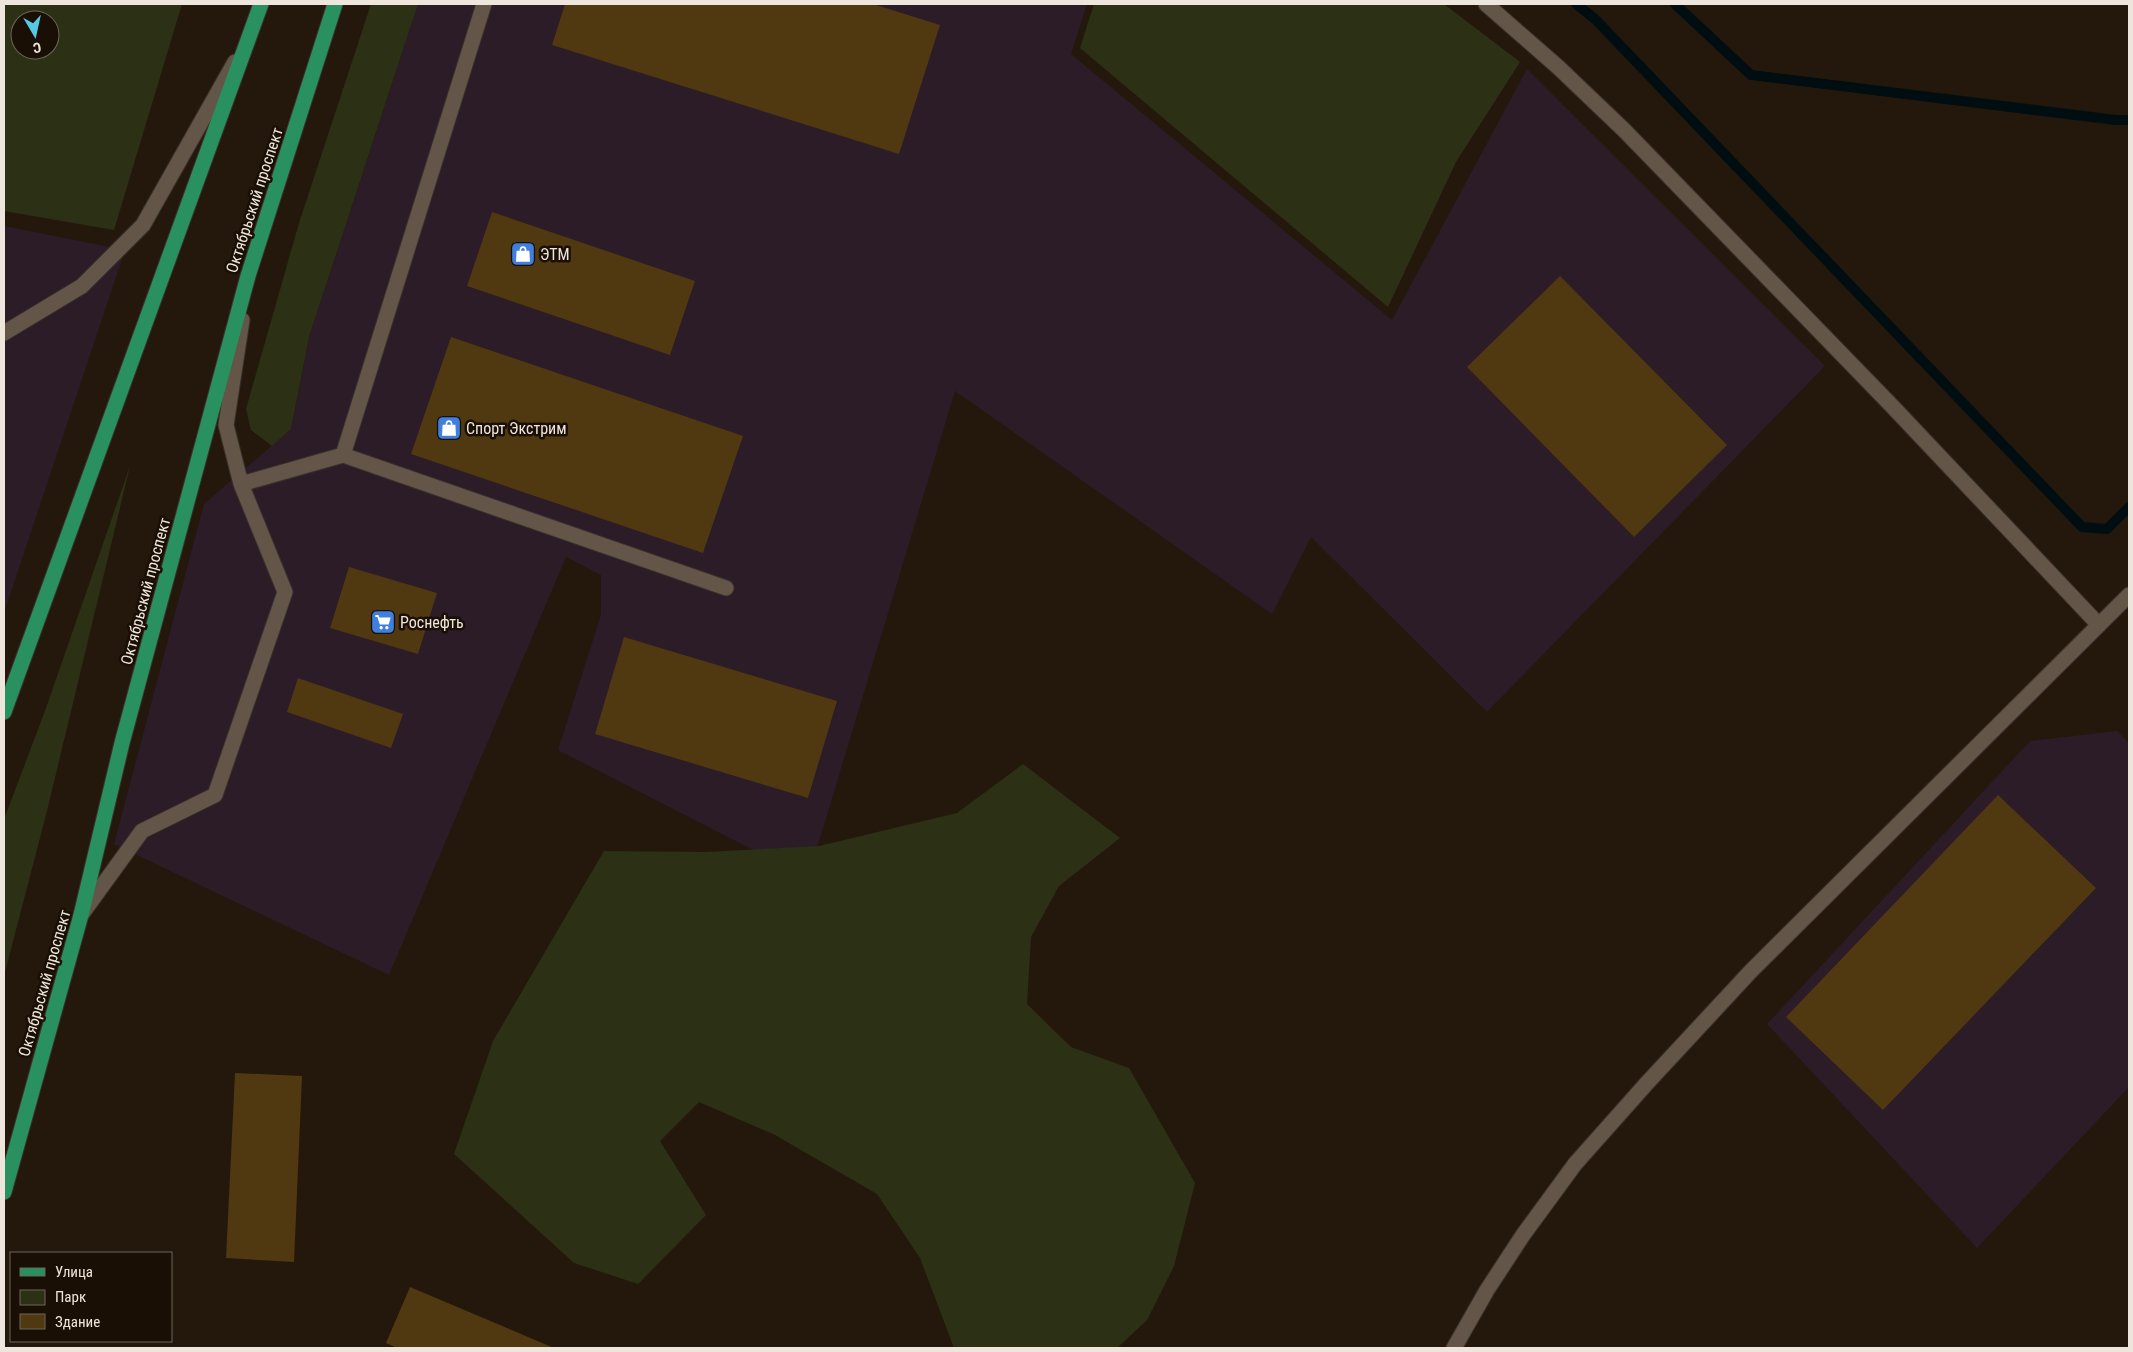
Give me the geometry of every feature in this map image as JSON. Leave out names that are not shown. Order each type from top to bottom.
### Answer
[{"type":"main road","points":[[4,712],[261,4]]},
{"type":"main road","name":"Октябрьский проспект","points":[[4,1192],[81,915],[122,742],[248,276],[335,4]]},
{"type":"lane","points":[[343,455],[484,4]]},
{"type":"lane","points":[[1486,4],[1558,67],[1624,130],[1892,406],[2099,625]]},
{"type":"lane","points":[[4,333],[82,286],[143,225],[251,34]]},
{"type":"lane","points":[[81,915],[142,831],[215,795],[285,592],[241,484],[226,425],[248,276]]},
{"type":"lane","points":[[241,484],[343,455],[726,588]]},
{"type":"lane","points":[[1454,1348],[1487,1290],[1523,1235],[1575,1164],[1647,1083],[1751,971],[2129,595]]},
{"type":"shaded area","points":[[418,4],[1087,4],[1071,54],[1392,320],[1527,69],[1825,366],[1487,712],[1311,537],[1272,614],[955,391],[808,878],[558,750],[601,615],[601,575],[566,557],[389,975],[114,844],[204,504],[291,429],[309,337]]},
{"type":"shaded area","points":[[4,226],[125,250],[4,613]]},
{"type":"shaded area","points":[[2117,731],[2129,743],[2129,1087],[1977,1248],[1767,1024],[2030,741]]},
{"type":"green space","points":[[4,4],[182,4],[114,230],[4,211]]},
{"type":"green space","points":[[371,4],[418,4],[309,337],[291,429],[272,446],[251,430],[246,409],[299,223]]},
{"type":"green space","points":[[1094,4],[1444,4],[1520,62],[1456,162],[1388,307],[1080,48]]},
{"type":"green space","points":[[130,466],[47,811],[4,976],[4,819],[45,711]]},
{"type":"green space","points":[[1023,764],[1120,838],[1059,886],[1031,937],[1027,1004],[1071,1047],[1129,1068],[1195,1183],[1174,1266],[1147,1320],[1117,1348],[954,1348],[920,1258],[877,1194],[775,1135],[699,1102],[660,1141],[706,1215],[638,1284],[574,1263],[454,1154],[493,1041],[604,851],[705,852],[819,846],[957,813]]},
{"type":"building","points":[[565,4],[873,4],[940,25],[899,154],[552,45]]},
{"type":"building","points":[[492,212],[695,281],[670,355],[467,286]]},
{"type":"building","points":[[1560,276],[1727,445],[1634,537],[1467,367]]},
{"type":"building","points":[[451,337],[743,436],[703,553],[411,454]]},
{"type":"building","points":[[349,567],[437,593],[418,654],[330,628]]},
{"type":"building","points":[[624,637],[837,701],[808,798],[595,734]]},
{"type":"building","points":[[298,678],[403,714],[391,748],[287,712]]},
{"type":"building","points":[[1998,795],[2096,888],[1883,1110],[1786,1017]]},
{"type":"building","points":[[235,1073],[302,1076],[294,1262],[226,1258]]},
{"type":"building","points":[[410,1287],[554,1348],[397,1348],[386,1343]]},
{"type":"waterway","points":[[1576,4],[1595,19],[2082,527],[2107,529],[2129,507]]},
{"type":"waterway","points":[[1675,4],[1751,75],[2116,120],[2129,120]]},
{"type":"place","name":"ЭТМ","points":[[523,254]]},
{"type":"place","name":"Спорт Экстрим","points":[[449,428]]},
{"type":"place","name":"Роснефть","points":[[383,622]]}]
